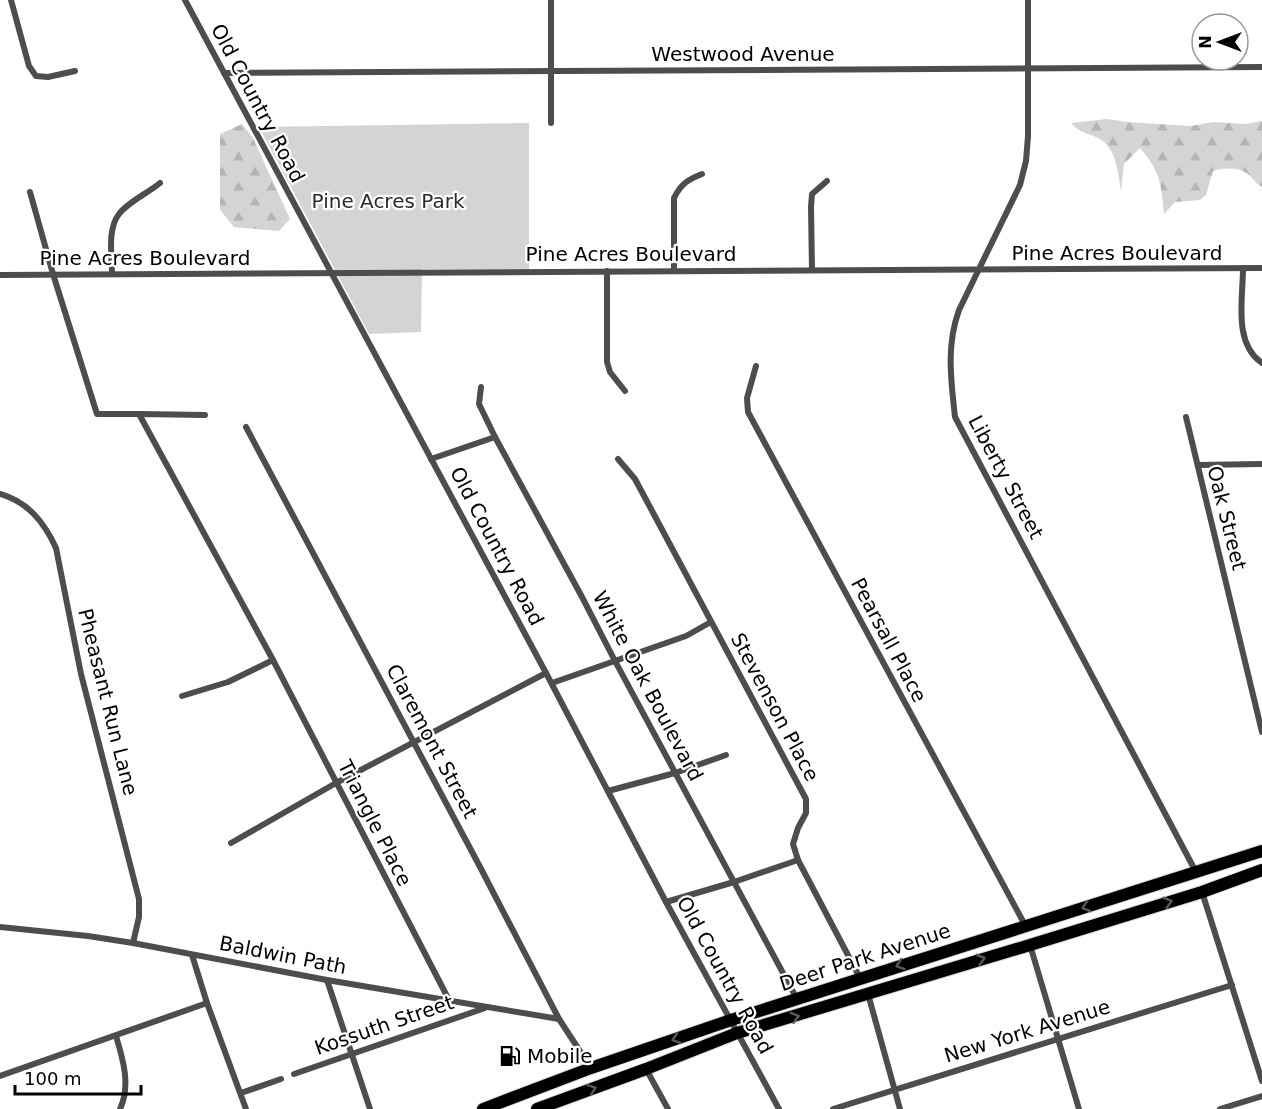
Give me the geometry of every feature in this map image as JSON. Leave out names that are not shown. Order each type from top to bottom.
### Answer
[{"type":"main road","name":"Deer Park Avenue","points":[[483,1109],[591,1068],[731,1020],[1262,851]]},
{"type":"main road","name":"Deer Park Avenue","points":[[537,1109],[738,1033],[1202,892],[1262,870]]},
{"type":"street","points":[[11,0],[29,66],[36,76],[48,77],[75,71]]},
{"type":"street","name":"Old Country Road","points":[[185,0],[552,683],[666,902],[779,1109]]},
{"type":"street","points":[[551,0],[551,123]]},
{"type":"street","name":"Liberty Street","points":[[1028,0],[1028,136],[1024,169],[1020,185],[952,329],[950,376],[955,417],[1197,873]]},
{"type":"street","name":"Westwood Avenue","points":[[224,73],[1262,67]]},
{"type":"street","points":[[674,270],[674,198],[678,188],[686,180],[702,174]]},
{"type":"street","points":[[812,270],[810,207],[812,194],[827,181]]},
{"type":"street","points":[[112,274],[113,228],[117,216],[127,206],[160,183]]},
{"type":"street","points":[[30,192],[97,414],[205,415]]},
{"type":"street","points":[[1243,268],[1243,336],[1252,356],[1262,363]]},
{"type":"street","name":"Pine Acres Boulevard","points":[[0,274],[1262,268]]},
{"type":"street","points":[[607,271],[607,362],[610,372],[625,391]]},
{"type":"street","name":"Pearsall Place","points":[[756,366],[747,398],[748,412],[1025,925]]},
{"type":"street","name":"White Oak Boulevard","points":[[481,387],[479,404],[495,437],[797,999]]},
{"type":"street","name":"Triangle Place","points":[[139,414],[273,660],[449,1000]]},
{"type":"street","name":"Oak Street","points":[[1186,417],[1262,732]]},
{"type":"street","name":"Claremont Street","points":[[246,427],[559,1019],[591,1068]]},
{"type":"street","points":[[430,459],[495,437]]},
{"type":"street","name":"Stevenson Place","points":[[618,459],[635,478],[806,799],[806,813],[793,844],[798,860],[860,978]]},
{"type":"street","points":[[1198,465],[1262,464]]},
{"type":"street","name":"Pheasant Run Lane","points":[[0,494],[16,499],[33,513],[47,528],[56,548],[81,674],[139,899],[139,917],[133,944]]},
{"type":"street","points":[[552,683],[686,636],[711,622]]},
{"type":"street","points":[[182,696],[228,682],[273,660]]},
{"type":"street","points":[[231,843],[336,783],[546,673]]},
{"type":"street","points":[[608,791],[675,773],[726,755]]},
{"type":"street","points":[[666,902],[798,860]]},
{"type":"street","points":[[1202,892],[1262,1081]]},
{"type":"street","name":"Baldwin Path","points":[[0,927],[88,936],[327,980],[559,1019]]},
{"type":"street","points":[[1030,945],[1079,1109]]},
{"type":"street","points":[[192,955],[246,1109]]},
{"type":"street","points":[[327,980],[370,1109]]},
{"type":"street","name":"New York Avenue","points":[[832,1109],[1232,985]]},
{"type":"street","points":[[868,994],[900,1109]]},
{"type":"street","points":[[0,1076],[207,1003]]},
{"type":"street","name":"Kossuth Street","points":[[294,1074],[486,1007]]},
{"type":"street","points":[[116,1036],[121,1052],[126,1087],[120,1109]]},
{"type":"street","points":[[646,1069],[668,1109]]},
{"type":"street","points":[[241,1093],[281,1078]]},
{"type":"street","points":[[1220,1109],[1262,1096]]},
{"type":"green space","points":[[1107,119],[1191,126],[1213,122],[1245,124],[1262,121],[1262,187],[1243,171],[1228,169],[1213,171],[1206,195],[1200,200],[1175,202],[1164,214],[1159,179],[1152,164],[1140,148],[1124,164],[1121,191],[1116,162],[1106,143],[1081,131],[1071,123]]},
{"type":"green space","name":"Pine Acres Park","points":[[529,123],[529,270],[422,269],[421,332],[369,334],[259,127]]},
{"type":"green space","points":[[242,124],[253,138],[290,219],[279,231],[234,227],[220,210],[220,134]]},
{"type":"place","name":"Mobile","points":[[510,1056]]}]
